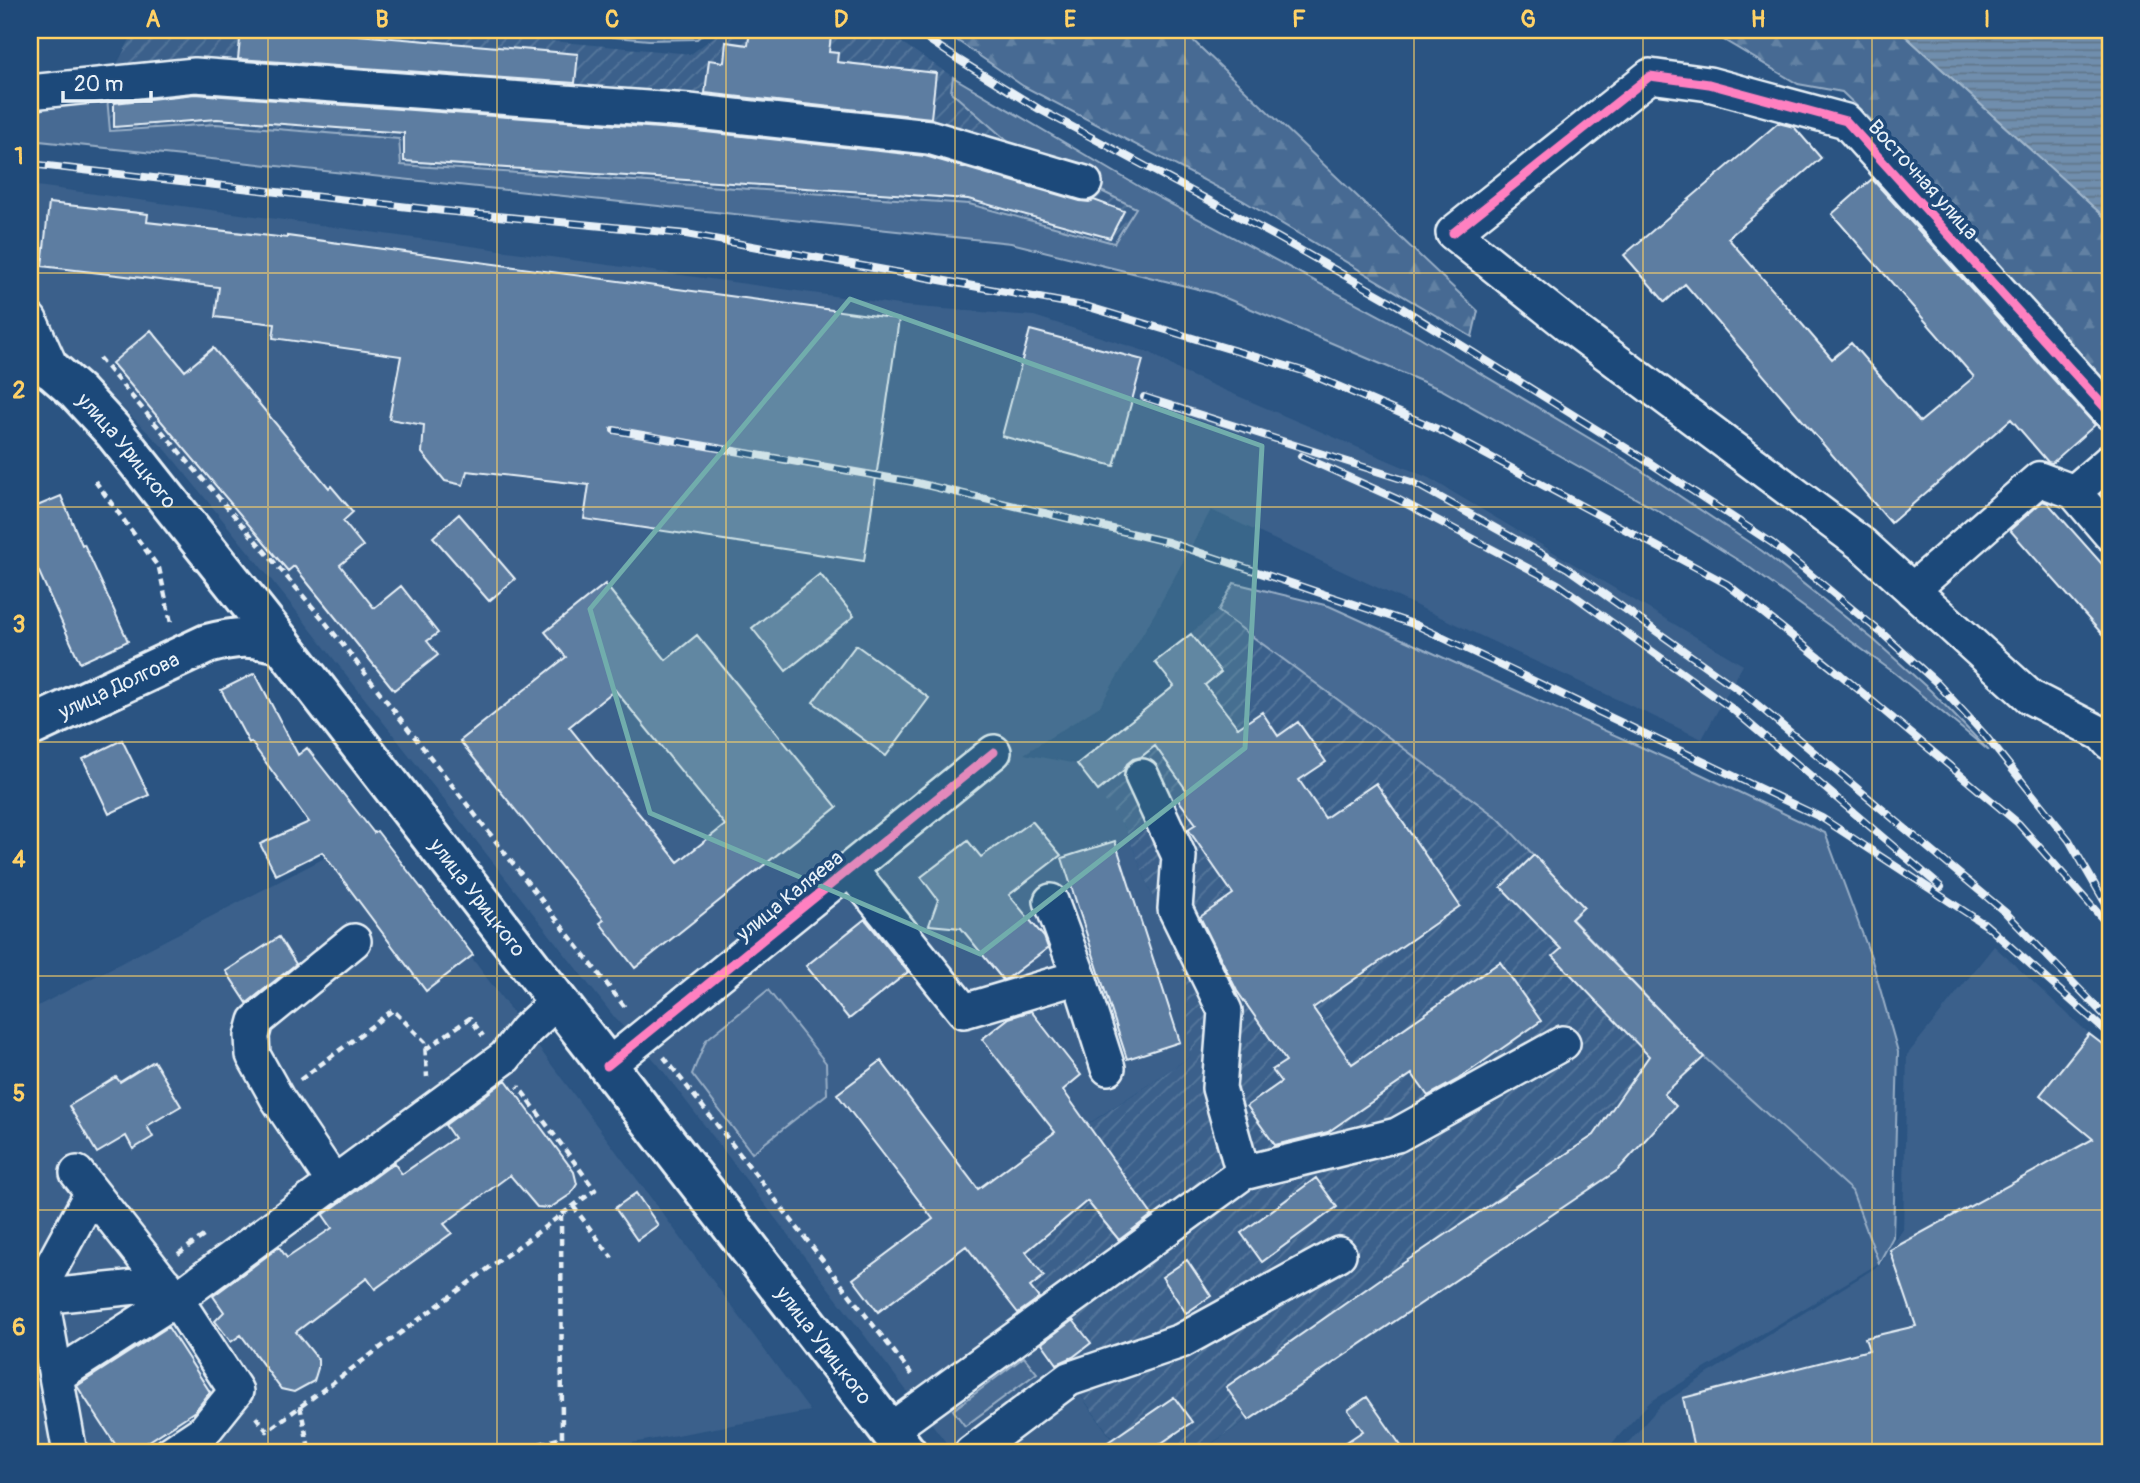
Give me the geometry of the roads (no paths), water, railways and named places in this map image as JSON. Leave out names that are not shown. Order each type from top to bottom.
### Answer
[{"type":"main road","name":"улица Урицкого","points":[[41,364],[77,392],[113,431],[281,643],[898,1441]]},
{"type":"main road","points":[[207,644],[221,629],[229,610],[230,590],[223,570]]},
{"type":"main road","name":"улица Долгова","points":[[30,727],[207,644],[233,637],[281,643]]},
{"type":"street","points":[[30,92],[195,75],[689,111],[929,137],[1084,183]]},
{"type":"street","name":"Восточная улица","points":[[1912,590],[1863,545],[1571,327],[1453,233],[1650,76],[1709,84],[1846,121],[2110,413]]},
{"type":"street","points":[[30,320],[41,364]]},
{"type":"street","points":[[2074,492],[2110,461]]},
{"type":"street","points":[[2110,534],[2074,492],[2039,478],[1912,590],[2030,697],[2102,734],[2110,743]]},
{"type":"street","name":"улица Каляева","points":[[607,1066],[994,752]]},
{"type":"street","points":[[1142,776],[1179,856],[1175,909],[1225,1011],[1219,1088],[1243,1173]]},
{"type":"street","points":[[850,870],[964,1011],[1079,977]]},
{"type":"street","points":[[1051,901],[1108,1068]]},
{"type":"street","points":[[334,1183],[277,1098],[253,1055],[252,1037],[256,1021],[354,941]]},
{"type":"street","points":[[56,1376],[171,1291],[334,1183],[500,1061],[526,1030],[557,1001]]},
{"type":"street","points":[[898,1441],[931,1399],[1243,1173],[1397,1135],[1563,1043]]},
{"type":"street","points":[[70,1453],[56,1376],[36,1298],[84,1182],[171,1291],[236,1391],[204,1431],[171,1453]]},
{"type":"street","points":[[971,1453],[1069,1379],[1181,1341],[1339,1254]]},
{"type":"street","points":[[36,1298],[171,1291]]},
{"type":"railway","points":[[914,30],[1039,109],[1397,305],[1650,463],[1772,543],[1884,635],[1936,682],[1984,734],[2069,840],[2110,911]]},
{"type":"railway","points":[[30,164],[444,211],[686,234],[1089,307],[1303,371],[1444,432],[1727,584],[2018,823],[2110,927]]},
{"type":"railway","points":[[1144,397],[1414,483],[1567,568],[1742,692],[2006,913],[2110,1021]]},
{"type":"railway","points":[[614,430],[913,482],[1168,542],[1416,625],[1822,818],[1990,928]]},
{"type":"railway","points":[[1301,456],[1399,500],[1558,584],[1731,708],[1941,887]]},
{"type":"railway","points":[[1984,923],[2110,1035]]}]
